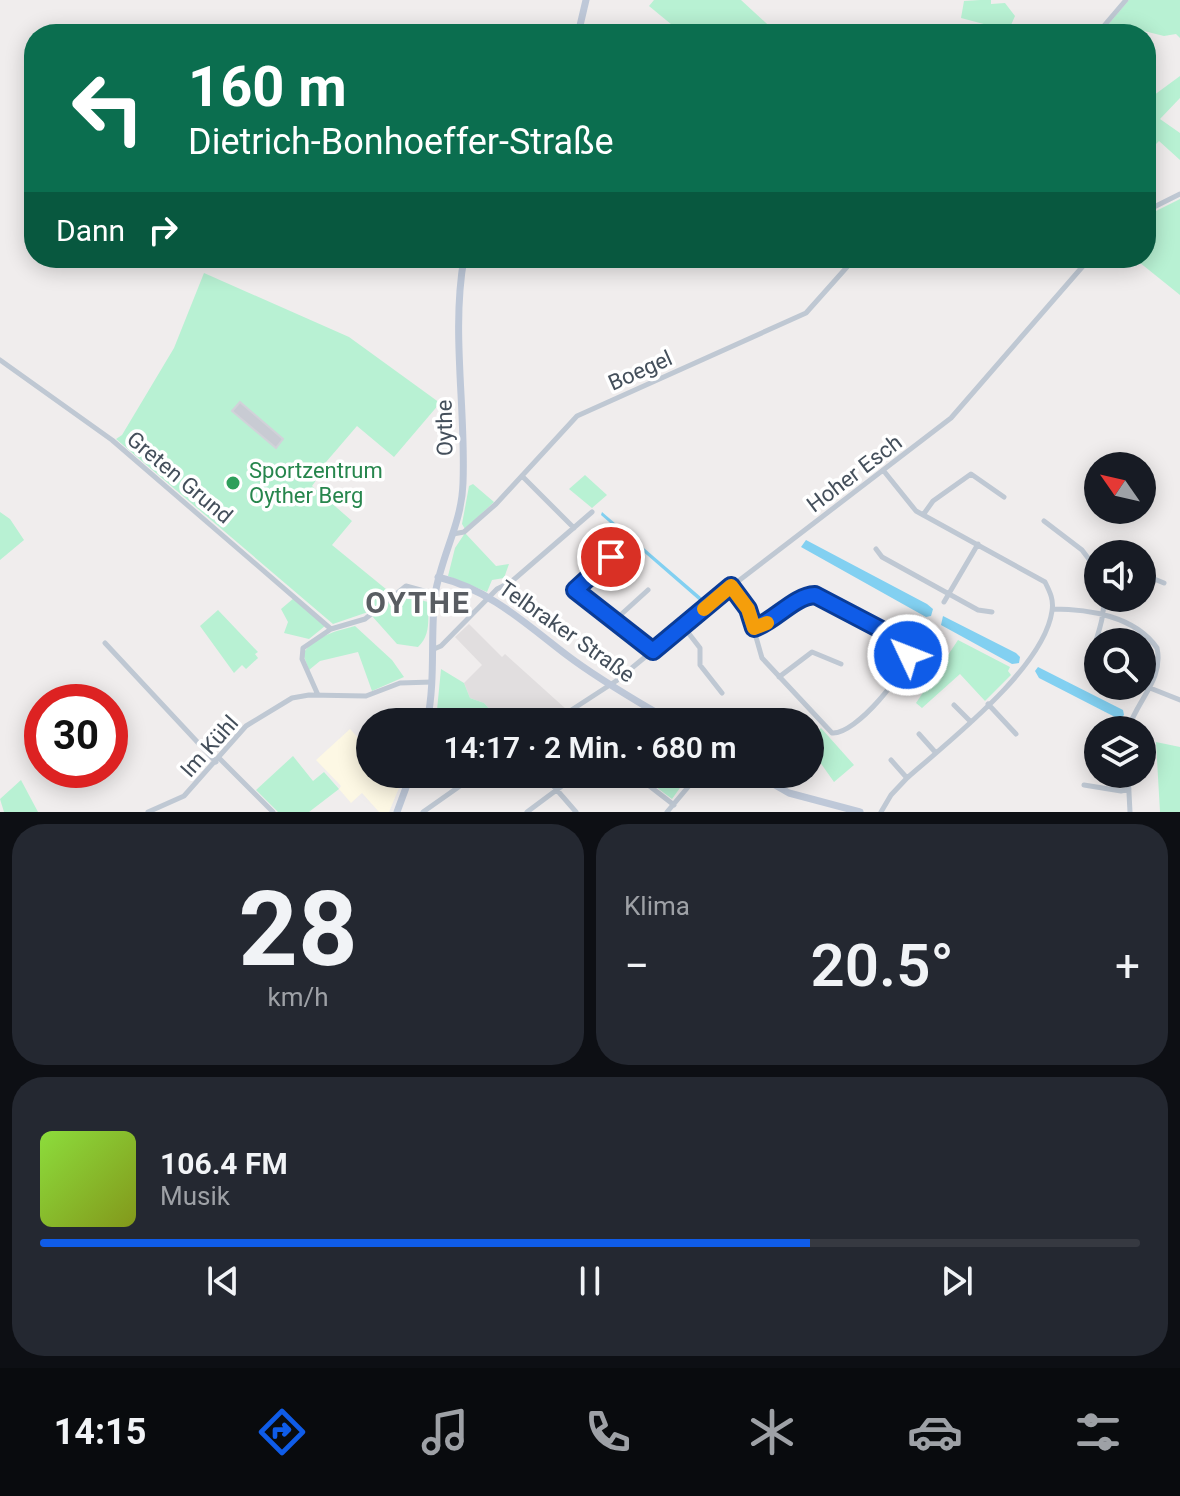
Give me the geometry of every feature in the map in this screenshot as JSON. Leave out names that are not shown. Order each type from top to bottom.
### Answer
[{"type":"main road","points":[[580,24],[586,0]]},
{"type":"main road","name":"Oythe","points":[[429,708],[433,682],[435,594],[453,534],[463,484],[459,301],[463,268]]},
{"type":"main road","name":"Telbraker Straße","points":[[438,577],[510,609],[568,656],[649,708]]},
{"type":"main road","points":[[397,812],[406,788]]},
{"type":"main road","points":[[780,788],[860,812]]},
{"type":"street","points":[[1106,24],[1126,0]]},
{"type":"street","points":[[1156,206],[1180,194]]},
{"type":"street","name":"Boegel","points":[[453,534],[464,532],[522,476],[577,416],[806,313],[846,268]]},
{"type":"street","name":"Hoher Esch","points":[[574,708],[653,651],[731,586],[951,418],[1081,268]]},
{"type":"street","name":"Greten Grund","points":[[0,360],[112,440],[331,629]]},
{"type":"street","points":[[881,812],[907,778],[988,704],[1028,661],[1046,631],[1053,609],[1045,582],[912,508],[883,470]]},
{"type":"street","points":[[923,515],[933,501],[971,474],[1004,497]]},
{"type":"street","points":[[522,476],[574,528]]},
{"type":"street","points":[[434,649],[441,646],[489,598],[592,512]]},
{"type":"street","points":[[1044,521],[1084,553]]},
{"type":"street","points":[[944,602],[978,544]]},
{"type":"street","points":[[876,549],[882,557],[949,595],[978,610],[992,612]]},
{"type":"street","points":[[611,557],[575,590],[653,651]]},
{"type":"street","points":[[1156,580],[1164,583]]},
{"type":"street","points":[[318,695],[301,652],[331,629],[365,619],[406,586],[435,594]]},
{"type":"street","points":[[731,586],[748,609],[762,658],[825,729],[838,733],[848,728],[889,688],[905,664],[908,648]]},
{"type":"street","points":[[615,620],[648,590]]},
{"type":"street","points":[[754,628],[769,623],[805,597],[815,595],[897,638],[908,648]]},
{"type":"street","points":[[1053,609],[1080,609],[1104,614],[1131,628]]},
{"type":"street","points":[[1100,628],[1104,614]]},
{"type":"street","points":[[908,648],[916,644],[929,625]]},
{"type":"street","points":[[683,626],[700,648],[700,665],[722,693]]},
{"type":"street","points":[[105,643],[217,760],[273,812]]},
{"type":"street","points":[[1156,647],[1156,674]]},
{"type":"street","points":[[779,677],[812,652],[841,664]]},
{"type":"street","name":"Im Kühl","points":[[148,812],[184,796],[236,737],[262,715],[292,698],[366,696],[409,681],[433,682]]},
{"type":"street","points":[[1156,690],[1180,700]]},
{"type":"street","points":[[988,704],[1016,734]]},
{"type":"street","points":[[954,705],[970,721]]},
{"type":"street","points":[[919,734],[936,753]]},
{"type":"street","points":[[891,760],[907,778]]},
{"type":"street","points":[[423,812],[457,788]]},
{"type":"street","points":[[555,788],[576,812]]},
{"type":"street","points":[[527,812],[561,788]]},
{"type":"street","points":[[649,788],[672,810],[688,788]]},
{"type":"street","points":[[1102,788],[1129,789],[1130,812]]},
{"type":"shaded area","points":[[469,624],[502,657],[505,654],[565,708],[488,708],[470,698],[464,683],[482,665],[455,637]]},
{"type":"shaded area","points":[[350,729],[356,735],[356,788],[399,788],[389,812],[379,812],[362,793],[351,803],[339,789],[341,786],[316,760]]},
{"type":"green space","points":[[654,0],[741,0],[767,24],[671,24],[649,6]]},
{"type":"green space","points":[[1129,0],[1180,0],[1180,38],[1176,34],[1156,34],[1156,24],[1109,24]]},
{"type":"green space","points":[[964,1],[1005,3],[1015,16],[1011,24],[984,24],[961,18]]},
{"type":"green space","points":[[1180,76],[1180,98],[1160,119],[1180,133],[1180,160],[1159,141],[1156,144],[1156,94]]},
{"type":"green space","points":[[1180,199],[1180,295],[1146,268],[1156,268],[1156,211]]},
{"type":"green space","points":[[204,273],[349,337],[440,403],[394,457],[357,426],[314,476],[317,479],[312,486],[352,521],[332,545],[392,594],[371,611],[333,624],[116,439],[122,435],[174,348]]},
{"type":"green space","points":[[585,475],[607,495],[592,508],[569,489]]},
{"type":"green space","points":[[473,484],[494,502],[465,529],[462,524],[469,486]]},
{"type":"green space","points":[[0,512],[10,519],[24,540],[0,560]]},
{"type":"green space","points":[[465,533],[496,566],[509,564],[504,578],[492,580],[487,592],[448,576],[455,548]]},
{"type":"green space","points":[[398,594],[428,602],[427,632],[418,647],[397,644],[372,616]]},
{"type":"green space","points":[[294,598],[325,626],[309,639],[284,633],[288,622],[281,609]]},
{"type":"green space","points":[[218,610],[258,652],[255,654],[258,658],[246,669],[242,665],[234,673],[200,626]]},
{"type":"green space","points":[[355,626],[392,660],[404,677],[372,691],[358,652],[320,661],[309,670],[303,654],[313,643],[326,635]]},
{"type":"green space","points":[[958,640],[1010,667],[1008,671],[1011,675],[985,701],[960,674],[922,708],[916,703]]},
{"type":"green space","points":[[441,669],[464,683],[470,698],[488,708],[437,708]]},
{"type":"green space","points":[[824,731],[854,765],[834,782],[824,768]]},
{"type":"green space","points":[[1156,742],[1180,747],[1180,812],[1160,812]]},
{"type":"green space","points":[[293,756],[313,781],[324,772],[339,789],[309,812],[278,812],[256,790]]},
{"type":"green space","points":[[21,780],[38,812],[4,812],[0,799]]},
{"type":"green space","points":[[657,788],[680,788],[672,799]]},
{"type":"water","points":[[602,512],[702,598],[701,602],[601,515]]},
{"type":"water","points":[[806,540],[927,604],[933,609],[931,616],[926,617],[801,547]]},
{"type":"water","points":[[943,616],[1016,653],[1020,657],[1019,663],[1012,664],[941,625]]},
{"type":"water","points":[[1038,667],[1084,690],[1084,700],[1103,700],[1123,710],[1124,715],[1113,716],[1039,678],[1035,671]]},
{"type":"building","points":[[240,402],[283,439],[276,448],[232,411]]},
{"type":"slow traffic","points":[[704,609],[731,586],[748,609],[754,628],[767,623]]},
{"type":"place","name":"Sportzentrum Oyther Berg","points":[[233,483]]},
{"type":"district","name":"OYTHE","points":[[418,603]]},
{"type":"route","points":[[611,557],[575,590],[653,651],[731,586],[748,609],[754,628],[769,623],[799,600],[815,595],[897,638],[908,648],[908,655]]}]
